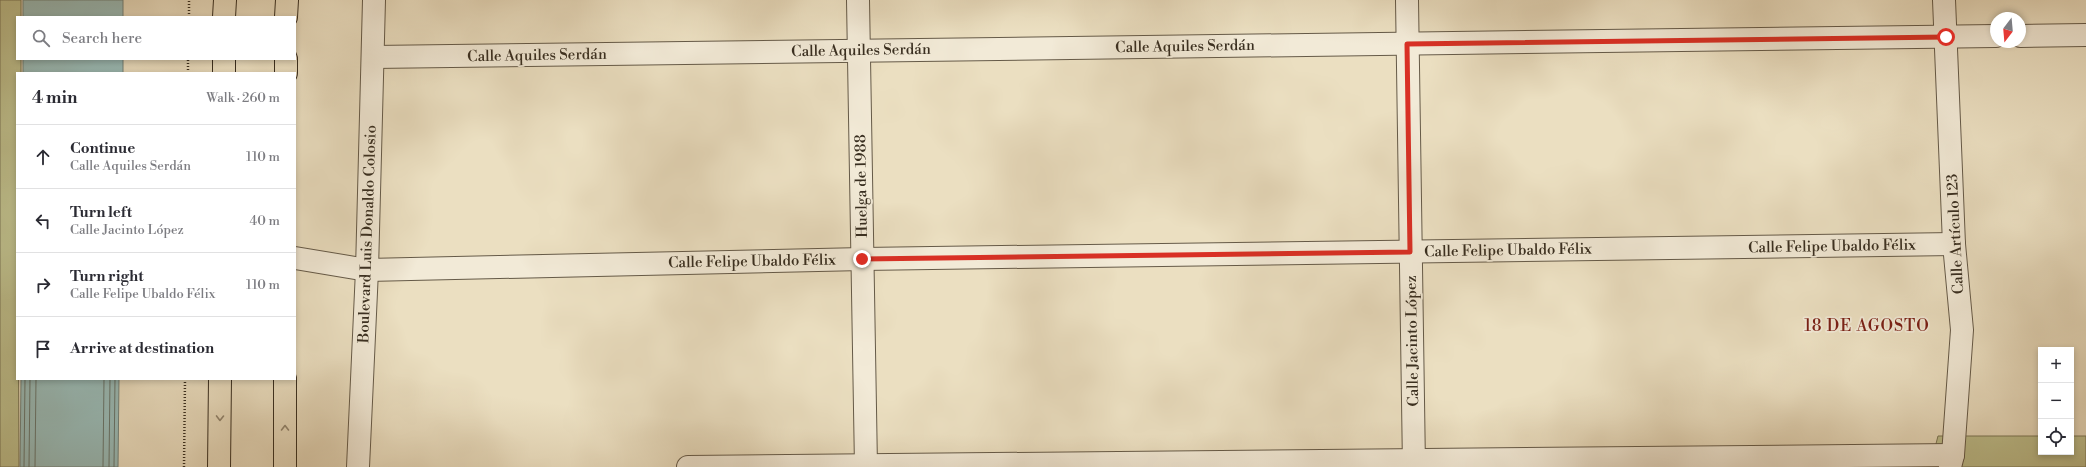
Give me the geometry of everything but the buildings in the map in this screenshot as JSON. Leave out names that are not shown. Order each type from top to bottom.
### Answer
[{"type":"main road","points":[[224,16],[225,0]]},
{"type":"main road","points":[[286,0],[286,16]]},
{"type":"main road","points":[[224,60],[224,72]]},
{"type":"main road","points":[[286,60],[286,72]]},
{"type":"main road","points":[[219,467],[220,380]]},
{"type":"main road","points":[[285,380],[285,467]]},
{"type":"street","name":"Boulevard Luis Donaldo Colosio","points":[[358,467],[367,270],[374,0]]},
{"type":"street","name":"Huelga de 1988","points":[[858,0],[866,466]]},
{"type":"street","name":"Calle Jacinto López","points":[[1406,0],[1414,464]]},
{"type":"street","name":"Calle Artículo 123","points":[[1944,0],[1954,244],[1962,330],[1952,461]]},
{"type":"street","points":[[2026,36],[2086,35]]},
{"type":"street","name":"Calle Aquiles Serdán","points":[[373,57],[1990,36]]},
{"type":"street","name":"Calle Felipe Ubaldo Félix","points":[[296,258],[367,270],[862,259],[1954,244]]},
{"type":"street","points":[[688,467],[1952,461]]},
{"type":"path","points":[[189,0],[189,16]]},
{"type":"path","points":[[188,60],[188,72]]},
{"type":"path","points":[[184,467],[185,380]]},
{"type":"green space","points":[[0,0],[21,0],[21,16],[16,16],[16,60],[21,60],[21,72],[16,72],[16,380],[19,380],[19,467],[0,467]]},
{"type":"green space","points":[[1938,436],[2038,436],[2038,455],[2074,455],[2074,436],[2086,436],[2086,467],[1930,467]]},
{"type":"water","points":[[23,0],[123,0],[123,16],[23,16]]},
{"type":"water","points":[[23,60],[123,60],[123,72],[23,72]]},
{"type":"water","points":[[21,380],[119,380],[118,467],[20,467]]},
{"type":"district","name":"18 DE AGOSTO","points":[[1867,325]]},
{"type":"route","points":[[862,259],[1410,252],[1407,44],[1946,37]]}]
